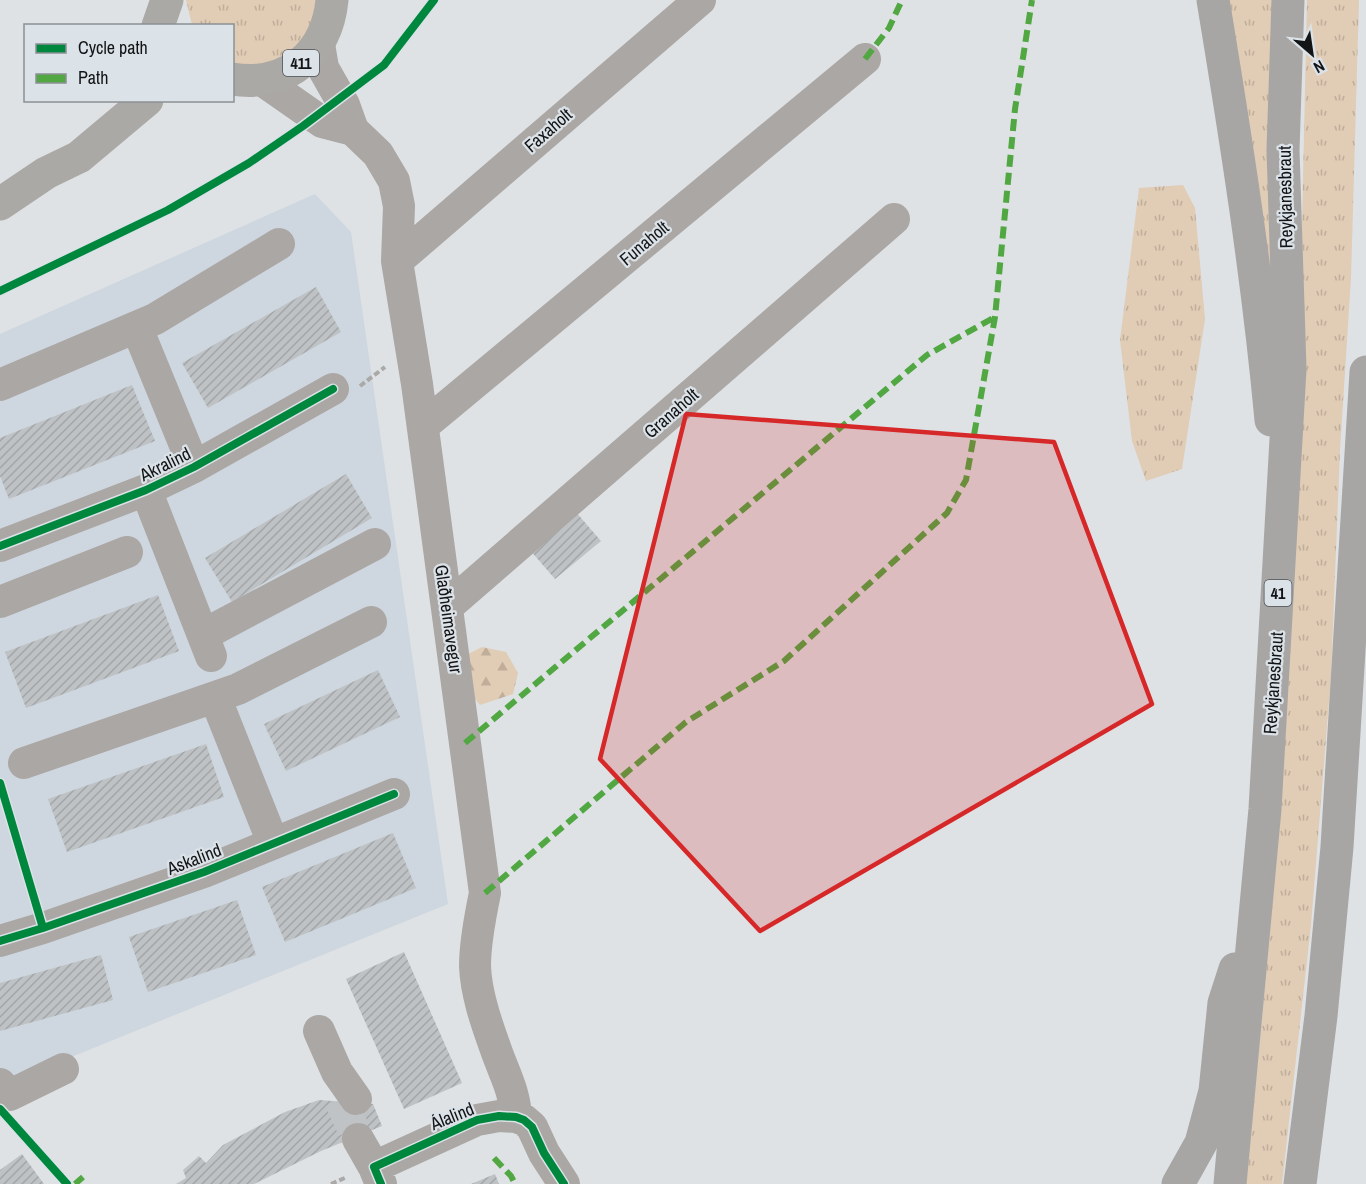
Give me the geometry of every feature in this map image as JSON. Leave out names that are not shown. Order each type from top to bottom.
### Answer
[{"type":"highway","points":[[1213,0],[1262,326],[1282,539]]},
{"type":"highway","name":"Reykjanesbraut","points":[[1230,1184],[1265,808],[1282,539],[1290,369],[1283,150],[1288,0]]},
{"type":"highway","points":[[1300,1184],[1321,1016],[1330,915],[1366,372]]},
{"type":"highway","points":[[1352,603],[1366,528]]},
{"type":"highway","points":[[1178,1184],[1201,1143],[1215,1091],[1224,1003],[1257,898]]},
{"type":"main road","points":[[159,24],[169,0]]},
{"type":"main road","points":[[169,0],[174,24]]},
{"type":"main road","name":"411","points":[[247,80],[289,72],[305,59],[330,15]]},
{"type":"main road","points":[[46,173],[113,102]]},
{"type":"main road","points":[[0,204],[46,173],[79,157],[145,102]]},
{"type":"street","name":"Faxaholt","points":[[397,261],[700,0]]},
{"type":"street","name":"Glaðheimavegur","points":[[330,15],[323,68],[344,105],[353,130],[378,154],[394,181],[399,206],[397,261],[423,426],[485,894],[475,968],[482,1004],[495,1048],[511,1084],[516,1117]]},
{"type":"street","name":"Funaholt","points":[[423,426],[865,59]]},
{"type":"street","name":"Glaðheimavegur","points":[[247,80],[322,122],[353,130]]},
{"type":"street","name":"Granaholt","points":[[447,607],[894,219]]},
{"type":"street","points":[[0,386],[137,328],[279,244]]},
{"type":"street","points":[[137,328],[194,467]]},
{"type":"street","name":"Akralind","points":[[0,546],[146,490],[194,467],[333,389]]},
{"type":"street","points":[[146,490],[207,645],[375,544]]},
{"type":"street","points":[[0,602],[126,552]]},
{"type":"street","points":[[24,763],[238,689],[371,622]]},
{"type":"street","points":[[215,697],[273,843]]},
{"type":"street","name":"Askalind","points":[[0,941],[204,872],[394,794]]},
{"type":"street","points":[[319,1031],[344,1090]]},
{"type":"street","points":[[0,1084],[10,1095],[63,1069]]},
{"type":"street","name":"Álalind","points":[[378,1175],[477,1120],[499,1116],[516,1117]]},
{"type":"street","points":[[516,1117],[532,1127],[544,1153],[564,1184]]},
{"type":"street","points":[[364,1136],[378,1175]]},
{"type":"street","points":[[540,1184],[544,1153]]},
{"type":"path","points":[[333,389],[346,398],[390,363],[414,362]]},
{"type":"highlighted area","points":[[686,414],[1054,442],[1152,704],[760,931],[600,759]]},
{"type":"shaded area","points":[[315,194],[351,232],[448,904],[0,1086],[0,334]]},
{"type":"green space","points":[[186,0],[316,0],[310,29],[305,39],[288,55],[266,64],[244,65],[234,62],[234,24],[192,24]]},
{"type":"green space","points":[[1226,0],[1282,0],[1270,316]]},
{"type":"green space","points":[[1307,0],[1359,0],[1351,278],[1340,450],[1331,676],[1311,925],[1282,1184],[1244,1184],[1262,1017],[1286,706],[1299,360]]},
{"type":"green space","points":[[1183,185],[1195,208],[1205,319],[1182,469],[1146,481],[1132,441],[1120,340],[1139,188]]},
{"type":"green space","points":[[482,647],[506,652],[518,673],[513,694],[480,705],[465,687],[462,657]]},
{"type":"building","points":[[316,287],[341,332],[208,408],[182,363]]},
{"type":"building","points":[[132,385],[155,441],[9,499],[0,476],[0,438]]},
{"type":"building","points":[[346,474],[372,518],[232,602],[205,558]]},
{"type":"building","points":[[575,511],[601,541],[555,579],[529,549]]},
{"type":"building","points":[[158,595],[179,651],[26,708],[5,652]]},
{"type":"building","points":[[378,670],[400,717],[286,771],[264,724]]},
{"type":"building","points":[[206,744],[224,797],[67,852],[48,799]]},
{"type":"building","points":[[393,833],[416,888],[285,942],[262,887]]},
{"type":"building","points":[[237,900],[256,955],[148,992],[129,937]]},
{"type":"building","points":[[404,952],[462,1083],[404,1109],[346,979]]},
{"type":"building","points":[[101,955],[113,1000],[0,1031],[0,983]]},
{"type":"building","points":[[319,1100],[373,1104],[382,1126],[321,1151],[254,1184],[176,1184],[186,1178],[183,1170],[199,1156],[206,1163],[223,1145],[285,1112]]},
{"type":"building","points":[[22,1154],[44,1184],[0,1184],[0,1170]]},
{"type":"building","points":[[495,1174],[499,1184],[471,1184]]},
{"type":"tunnel","points":[[340,1100],[358,1139]]},
{"type":"marked path","points":[[865,59],[889,28],[902,0]]},
{"type":"marked path","points":[[485,893],[686,722],[784,661],[947,513],[966,480],[995,317],[1015,109],[1032,0]]},
{"type":"marked path","points":[[465,743],[927,355],[995,317]]},
{"type":"marked path","points":[[494,1158],[511,1176],[515,1184]]},
{"type":"marked path","points":[[75,1184],[83,1177]]},
{"type":"cycle path","points":[[0,291],[168,210],[249,163],[384,65],[434,0]]},
{"type":"cycle path","points":[[0,546],[146,490],[194,467],[333,389]]},
{"type":"cycle path","points":[[0,783],[43,928]]},
{"type":"cycle path","points":[[0,941],[204,872],[394,794]]},
{"type":"cycle path","points":[[0,1109],[67,1184]]},
{"type":"cycle path","points":[[381,1184],[374,1167],[477,1120],[499,1116],[516,1117],[532,1127],[544,1153],[564,1184]]}]
